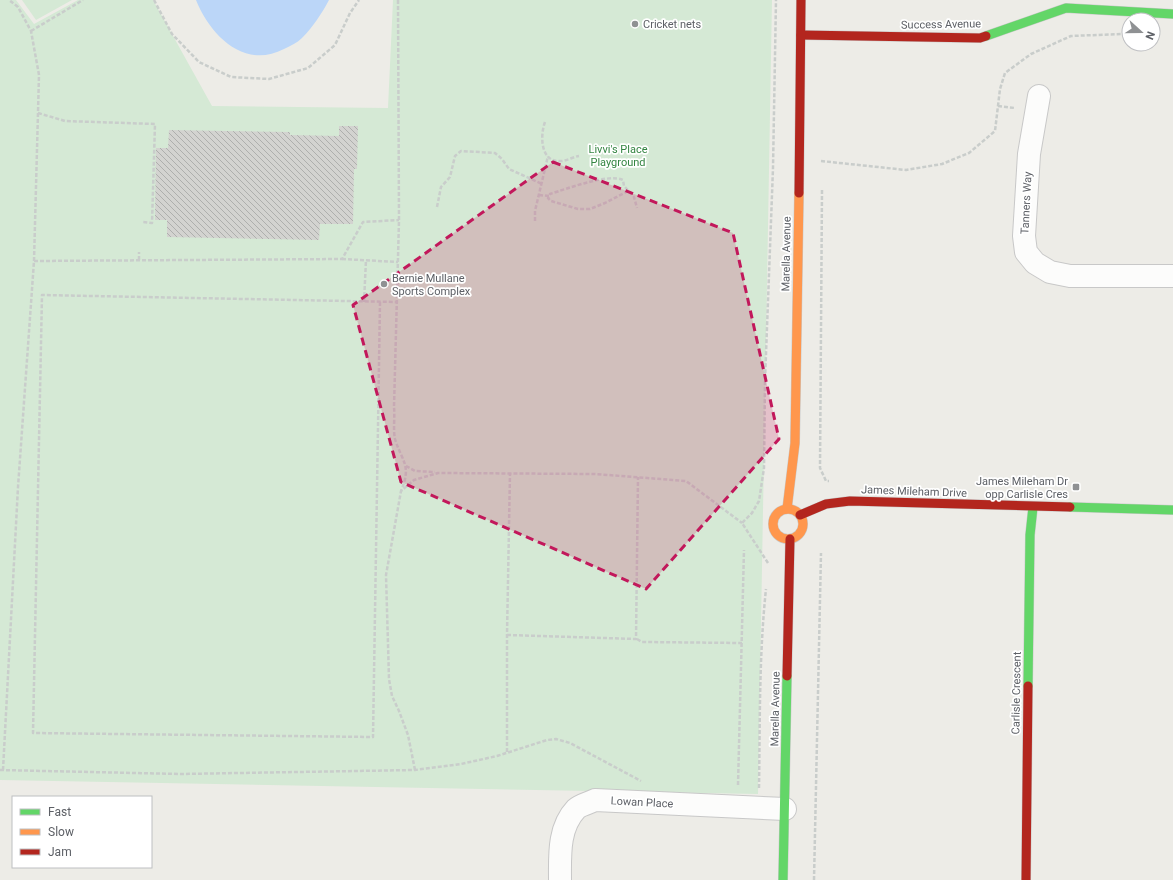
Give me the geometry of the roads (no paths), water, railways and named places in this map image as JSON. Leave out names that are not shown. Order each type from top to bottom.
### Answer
[{"type":"street","name":"Marella Avenue","points":[[788,509],[795,443],[801,0]]},
{"type":"street","name":"Success Avenue","points":[[801,35],[980,38],[1066,8],[1173,14]]},
{"type":"street","name":"Tanners Way","points":[[1039,96],[1028,154],[1024,236],[1026,252],[1035,263],[1050,272],[1070,276],[1173,276]]},
{"type":"street","name":"James Mileham Drive","points":[[800,515],[826,504],[850,502],[1173,510]]},
{"type":"street","name":"Carlisle Crescent","points":[[1026,880],[1030,535],[1033,507]]},
{"type":"street","points":[[788,509],[795,510],[800,515],[803,524],[802,530],[799,534],[790,539],[782,538],[777,535],[772,525],[776,514],[782,510],[788,509]]},
{"type":"street","name":"Marella Avenue","points":[[783,880],[790,539]]},
{"type":"street","name":"Lowan Place","points":[[560,880],[560,850],[565,824],[576,808],[595,800],[785,809]]},
{"type":"water","points":[[196,0],[329,0],[314,25],[298,41],[284,49],[269,54],[255,55],[242,52],[230,46],[219,36],[202,13]]},
{"type":"place","name":"Cricket nets","points":[[635,24]]},
{"type":"place","name":"Bernie Mullane Sports Complex","points":[[384,284]]},
{"type":"place","name":"James Mileham Dr opp Carlisle Cres","points":[[1076,487]]},
{"type":"park label","name":"Livvi's Place Playground","points":[[618,155]]}]
